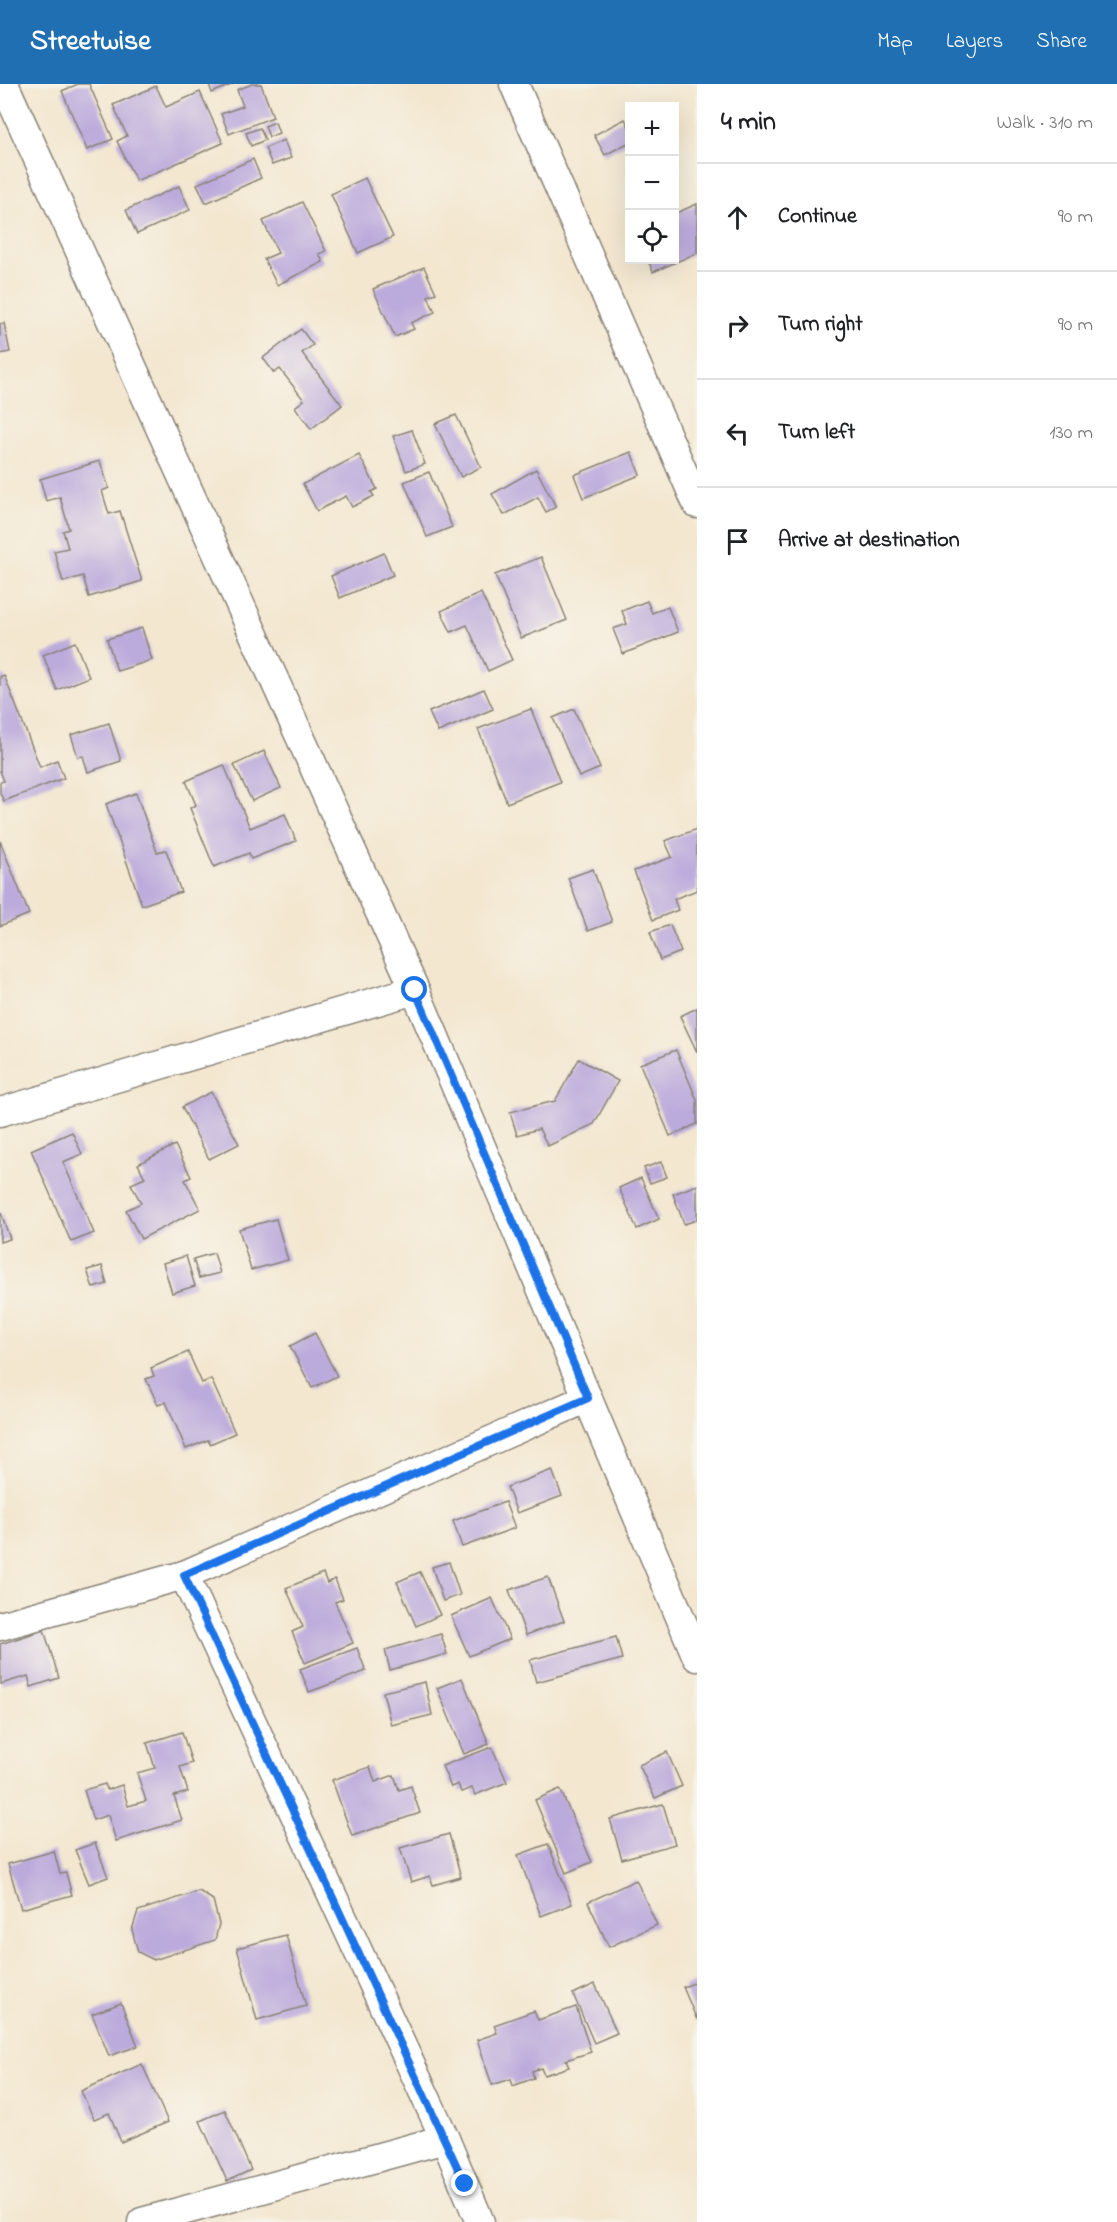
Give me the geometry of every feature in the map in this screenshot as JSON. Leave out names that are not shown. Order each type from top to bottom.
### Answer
[{"type":"street","points":[[4,84],[415,990],[697,1657]]},
{"type":"street","points":[[514,84],[697,504]]},
{"type":"street","points":[[0,1112],[415,990]]},
{"type":"street","points":[[0,1626],[184,1575],[588,1398]]},
{"type":"street","points":[[184,1575],[445,2139],[480,2222]]},
{"type":"street","points":[[142,2222],[445,2139]]},
{"type":"building","points":[[78,84],[89,84],[113,139],[87,150],[62,91]]},
{"type":"building","points":[[209,84],[233,84],[212,93]]},
{"type":"building","points":[[252,84],[261,84],[273,117],[229,134],[221,114],[243,106],[237,90]]},
{"type":"building","points":[[156,86],[166,107],[200,92],[223,143],[136,181],[117,141],[127,136],[113,105]]},
{"type":"building","points":[[625,119],[625,145],[605,155],[594,135]]},
{"type":"building","points":[[275,122],[279,133],[269,137],[265,126]]},
{"type":"building","points":[[260,128],[265,140],[251,146],[246,133]]},
{"type":"building","points":[[284,140],[291,158],[272,165],[265,148]]},
{"type":"building","points":[[253,159],[261,178],[206,203],[197,184]]},
{"type":"building","points":[[365,178],[393,237],[358,253],[331,194]]},
{"type":"building","points":[[179,186],[190,210],[137,234],[126,210]]},
{"type":"building","points":[[302,202],[326,251],[319,254],[323,262],[277,285],[264,259],[278,253],[263,221]]},
{"type":"building","points":[[697,204],[697,253],[679,261],[679,212]]},
{"type":"building","points":[[650,264],[672,264],[653,272]]},
{"type":"building","points":[[424,267],[436,293],[428,296],[435,312],[411,323],[414,329],[395,337],[373,289]]},
{"type":"building","points":[[4,323],[10,352],[0,354],[0,324]]},
{"type":"building","points":[[301,329],[313,345],[302,353],[342,405],[311,429],[295,407],[304,400],[280,369],[274,373],[263,358]]},
{"type":"building","points":[[456,415],[481,467],[461,477],[435,424]]},
{"type":"building","points":[[412,430],[425,464],[406,471],[393,436]]},
{"type":"building","points":[[631,452],[640,475],[583,498],[574,475]]},
{"type":"building","points":[[359,455],[377,489],[371,492],[374,496],[352,507],[346,496],[317,511],[303,484]]},
{"type":"building","points":[[100,461],[109,488],[102,491],[109,514],[120,511],[142,581],[89,597],[83,576],[63,582],[54,551],[68,548],[63,531],[69,529],[60,497],[46,501],[40,479]]},
{"type":"building","points":[[536,469],[556,507],[546,512],[538,497],[504,515],[492,494]]},
{"type":"building","points":[[429,472],[452,527],[427,537],[404,482]]},
{"type":"building","points":[[384,553],[393,575],[340,598],[331,576]]},
{"type":"building","points":[[541,557],[567,620],[521,638],[495,575]]},
{"type":"building","points":[[481,593],[512,660],[488,671],[467,625],[451,632],[441,611]]},
{"type":"building","points":[[647,601],[652,613],[668,607],[678,632],[623,654],[613,629],[627,624],[622,611]]},
{"type":"building","points":[[142,628],[152,660],[117,671],[107,639]]},
{"type":"building","points":[[75,642],[89,677],[57,690],[43,655]]},
{"type":"building","points":[[4,675],[40,767],[57,760],[64,778],[4,801],[0,793],[0,782],[4,781],[0,771],[0,677]]},
{"type":"building","points":[[484,689],[493,709],[438,732],[429,712]]},
{"type":"building","points":[[531,709],[560,782],[507,803],[478,729]]},
{"type":"building","points":[[574,709],[600,768],[579,777],[553,718]]},
{"type":"building","points":[[109,723],[121,761],[88,772],[83,756],[78,757],[71,735]]},
{"type":"building","points":[[264,751],[281,788],[252,801],[234,765]]},
{"type":"building","points":[[224,765],[250,828],[285,814],[296,841],[251,859],[249,853],[214,867],[190,808],[196,805],[186,781]]},
{"type":"building","points":[[136,793],[157,852],[166,850],[181,892],[142,905],[106,804]]},
{"type":"building","points":[[697,829],[697,890],[674,899],[678,910],[653,920],[634,871],[672,857],[665,841]]},
{"type":"building","points":[[0,841],[29,914],[0,926]]},
{"type":"building","points":[[593,869],[612,922],[588,931],[568,878]]},
{"type":"building","points":[[670,925],[681,952],[660,960],[650,932]]},
{"type":"building","points":[[697,1008],[697,1052],[680,1016]]},
{"type":"building","points":[[676,1050],[697,1100],[697,1124],[670,1136],[640,1064]]},
{"type":"building","points":[[579,1059],[618,1081],[594,1124],[548,1146],[539,1129],[517,1135],[510,1112],[555,1101]]},
{"type":"building","points":[[211,1092],[239,1144],[209,1159],[182,1107]]},
{"type":"building","points":[[72,1132],[82,1154],[63,1162],[94,1233],[71,1242],[31,1150]]},
{"type":"building","points":[[175,1145],[191,1177],[185,1180],[200,1209],[141,1239],[126,1210],[141,1203],[131,1184],[145,1178],[138,1164]]},
{"type":"building","points":[[661,1162],[667,1177],[650,1183],[644,1168]]},
{"type":"building","points":[[641,1178],[659,1219],[637,1229],[619,1188]]},
{"type":"building","points":[[697,1185],[697,1220],[684,1224],[673,1194]]},
{"type":"building","points":[[0,1210],[10,1239],[0,1242]]},
{"type":"building","points":[[276,1219],[288,1260],[251,1270],[239,1229]]},
{"type":"building","points":[[214,1253],[220,1273],[199,1278],[193,1259]]},
{"type":"building","points":[[186,1256],[195,1286],[172,1293],[163,1263]]},
{"type":"building","points":[[102,1266],[107,1284],[93,1288],[87,1270]]},
{"type":"building","points":[[315,1333],[337,1376],[312,1388],[290,1346]]},
{"type":"building","points":[[188,1352],[202,1383],[211,1379],[235,1433],[210,1444],[208,1440],[186,1449],[166,1402],[158,1405],[146,1379],[154,1376],[151,1368]]},
{"type":"building","points":[[552,1470],[562,1496],[517,1513],[507,1487]]},
{"type":"building","points":[[505,1502],[515,1528],[462,1547],[453,1521]]},
{"type":"building","points":[[449,1562],[460,1595],[443,1601],[432,1567]]},
{"type":"building","points":[[420,1572],[440,1615],[416,1626],[397,1582]]},
{"type":"building","points":[[323,1573],[327,1583],[335,1579],[343,1599],[335,1602],[353,1643],[305,1663],[292,1632],[303,1627],[286,1588]]},
{"type":"building","points":[[548,1577],[564,1621],[526,1635],[509,1590]]},
{"type":"building","points":[[492,1598],[510,1639],[469,1656],[451,1616]]},
{"type":"building","points":[[44,1630],[59,1678],[31,1687],[28,1676],[1,1684],[0,1644]]},
{"type":"building","points":[[441,1634],[447,1654],[390,1670],[385,1650]]},
{"type":"building","points":[[616,1637],[622,1659],[536,1682],[530,1660]]},
{"type":"building","points":[[357,1648],[366,1671],[309,1692],[300,1669]]},
{"type":"building","points":[[462,1678],[489,1744],[464,1754],[437,1688]]},
{"type":"building","points":[[425,1682],[432,1715],[391,1725],[383,1692]]},
{"type":"building","points":[[182,1732],[192,1763],[180,1767],[188,1792],[174,1796],[182,1820],[116,1841],[108,1815],[93,1820],[84,1790],[105,1784],[107,1790],[122,1785],[128,1806],[146,1801],[137,1773],[155,1768],[147,1743]]},
{"type":"building","points":[[492,1747],[507,1782],[475,1795],[472,1788],[461,1792],[458,1784],[451,1787],[442,1766]]},
{"type":"building","points":[[667,1752],[682,1786],[655,1798],[639,1765]]},
{"type":"building","points":[[370,1767],[375,1782],[394,1775],[399,1790],[411,1786],[420,1813],[352,1836],[332,1780]]},
{"type":"building","points":[[560,1789],[592,1862],[566,1873],[535,1800]]},
{"type":"building","points":[[663,1804],[675,1844],[622,1859],[610,1819]]},
{"type":"building","points":[[449,1834],[461,1877],[433,1885],[430,1876],[411,1882],[400,1848]]},
{"type":"building","points":[[95,1843],[108,1877],[89,1884],[75,1850]]},
{"type":"building","points":[[548,1844],[572,1904],[541,1916],[518,1855]]},
{"type":"building","points":[[54,1851],[60,1874],[66,1873],[72,1895],[21,1909],[8,1864]]},
{"type":"building","points":[[636,1880],[657,1925],[609,1947],[588,1902]]},
{"type":"building","points":[[199,1891],[213,1900],[219,1924],[215,1940],[154,1960],[138,1952],[132,1930],[138,1911]]},
{"type":"building","points":[[286,1935],[306,2006],[257,2020],[237,1948]]},
{"type":"building","points":[[697,1982],[697,2020],[683,1987]]},
{"type":"building","points":[[595,1984],[617,2033],[594,2043],[573,1994]]},
{"type":"building","points":[[121,2003],[138,2046],[109,2056],[92,2014]]},
{"type":"building","points":[[576,2007],[591,2052],[566,2060],[569,2067],[544,2075],[541,2068],[532,2071],[534,2078],[513,2086],[511,2079],[492,2085],[477,2040],[497,2033],[494,2025],[534,2011],[538,2020]]},
{"type":"building","points":[[142,2064],[168,2122],[121,2142],[109,2113],[94,2119],[81,2091]]},
{"type":"building","points":[[225,2110],[251,2170],[227,2181],[200,2121]]},
{"type":"route","points":[[415,990],[588,1398],[184,1575],[465,2184]]}]
